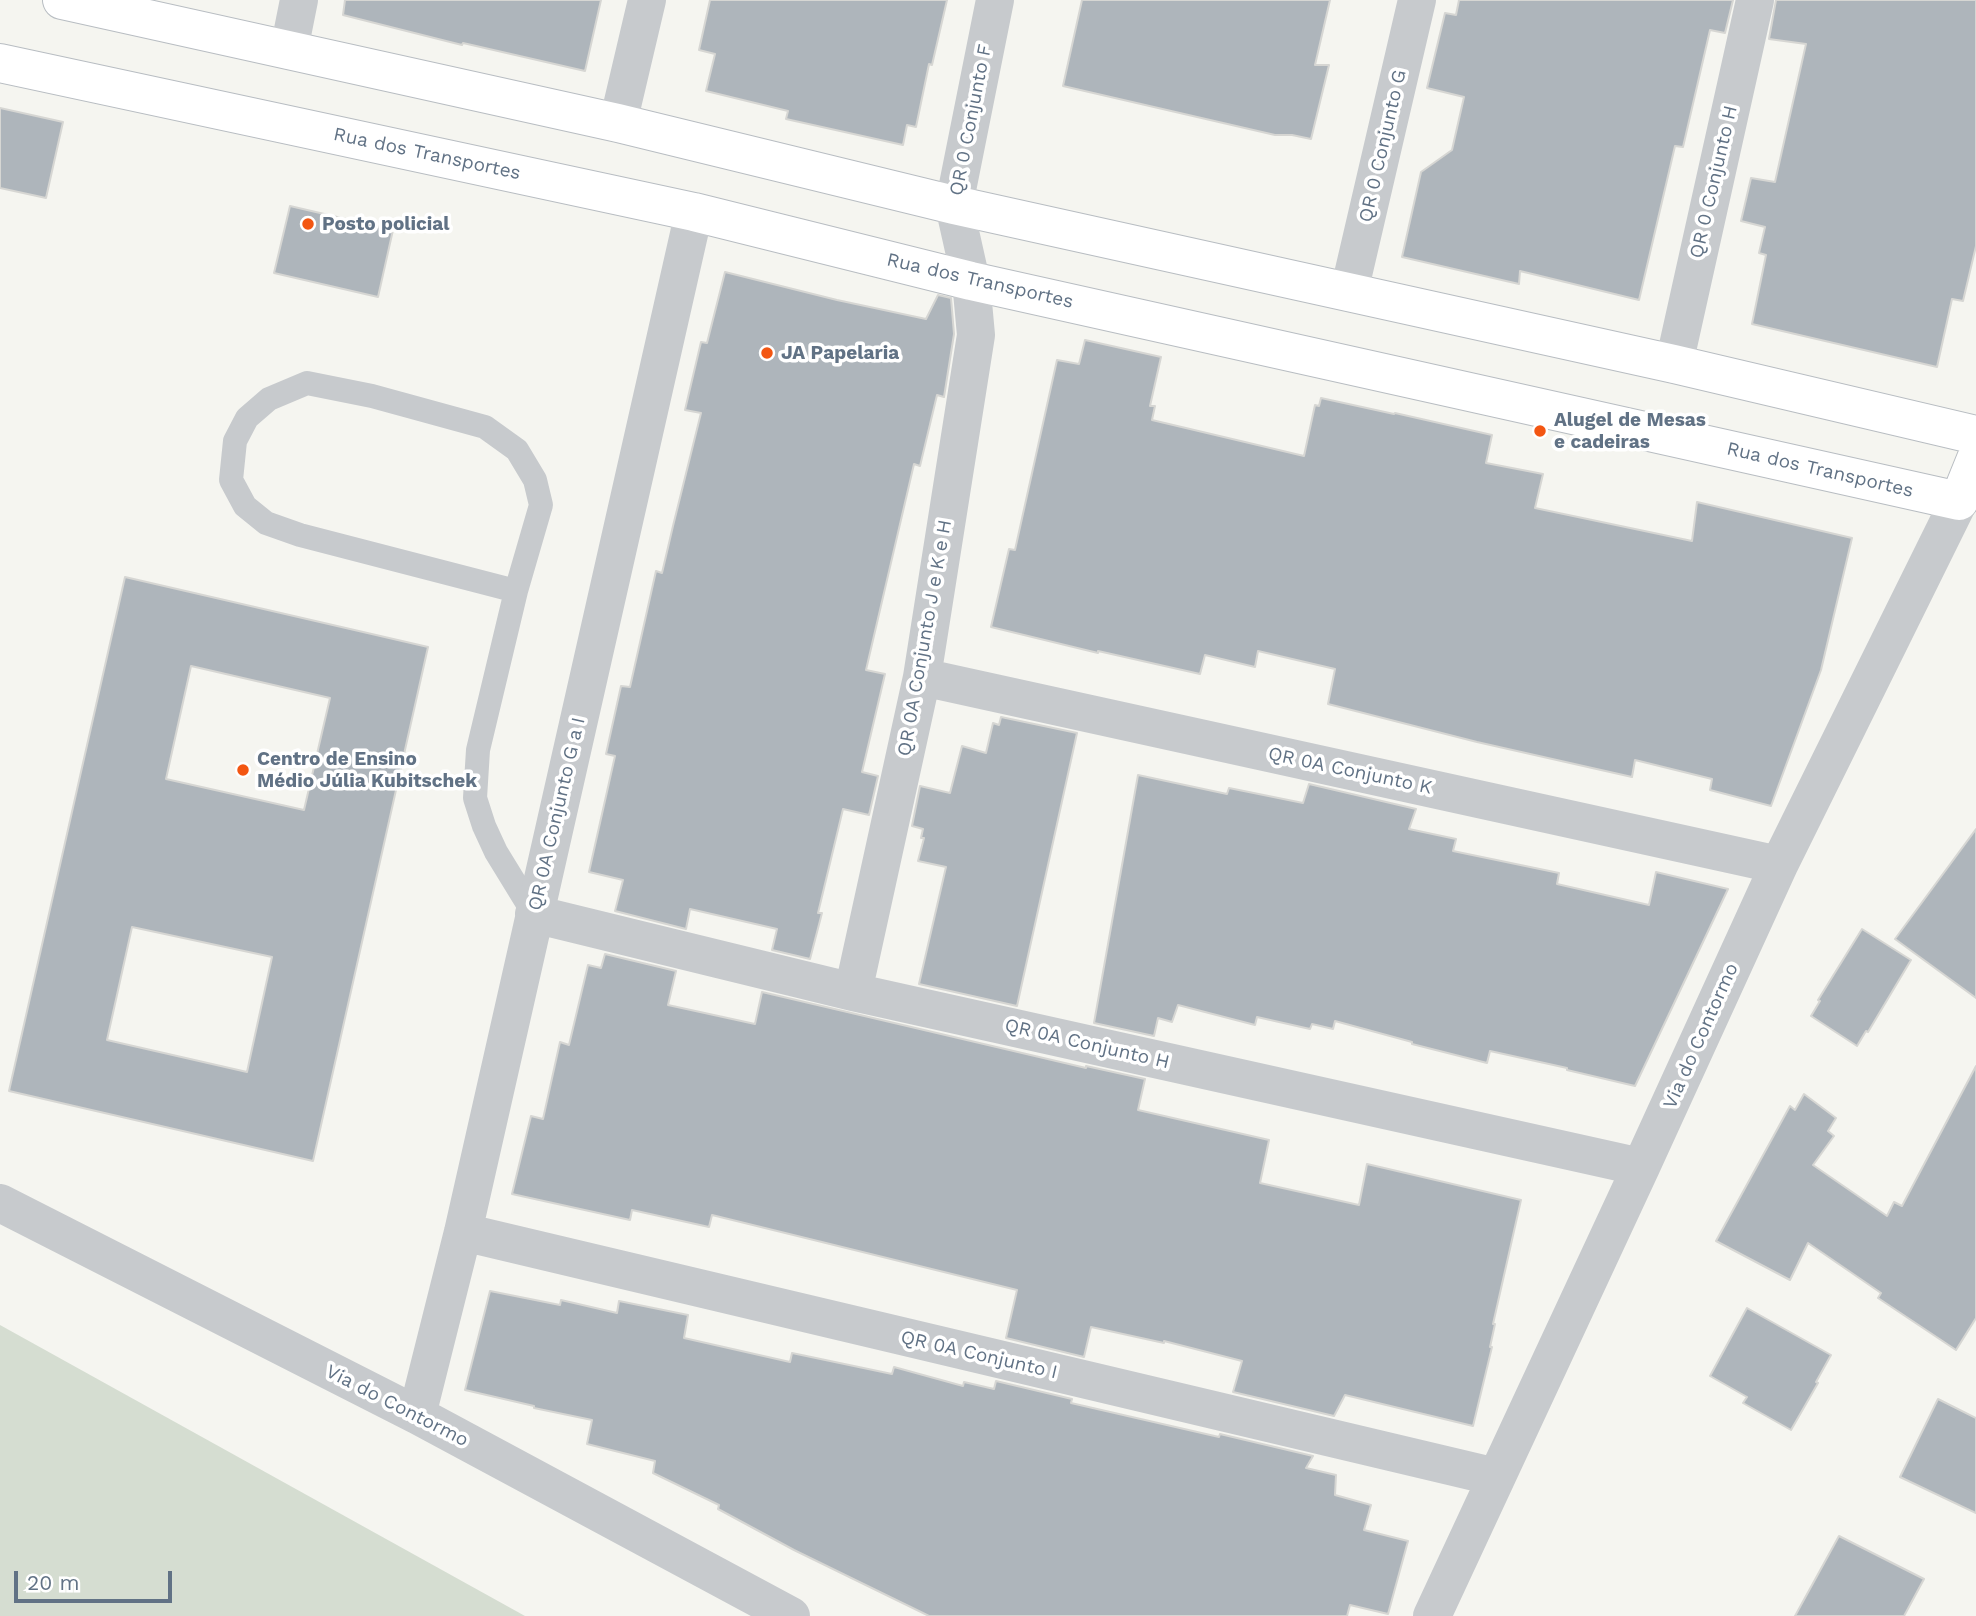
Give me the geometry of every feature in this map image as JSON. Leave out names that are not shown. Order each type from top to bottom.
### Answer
[{"type":"street","points":[[62,0],[618,123],[954,205],[1674,364],[1976,435]]},
{"type":"street","points":[[289,50],[299,0]]},
{"type":"street","points":[[618,123],[647,0]]},
{"type":"street","name":"QR 0 Conjunto F","points":[[971,281],[954,205],[995,0]]},
{"type":"street","name":"QR 0 Conjunto G","points":[[1349,292],[1417,0]]},
{"type":"street","name":"QR 0 Conjunto H","points":[[1674,364],[1755,0]]},
{"type":"street","name":"Rua dos Transportes","points":[[0,63],[694,212],[971,281],[1959,502]]},
{"type":"street","name":"QR 0A Conjunto G a I","points":[[417,1415],[463,1232],[694,212]]},
{"type":"street","name":"QR 0A Conjunto J e K e H","points":[[853,992],[922,677],[976,335],[971,281]]},
{"type":"street","name":"Via do Contormo","points":[[1432,1616],[1642,1167],[1779,865],[1959,502],[1976,459]]},
{"type":"street","name":"QR 0A Conjunto K","points":[[922,677],[1779,865]]},
{"type":"street","name":"QR 0A Conjunto H","points":[[534,914],[853,992],[1642,1167]]},
{"type":"street","name":"Via do Contormo","points":[[0,1203],[417,1415],[790,1616]]},
{"type":"street","name":"QR 0A Conjunto I","points":[[463,1232],[1496,1478]]},
{"type":"lane","points":[[516,591],[300,535],[266,523],[244,506],[232,480],[234,441],[247,418],[269,399],[307,383],[372,396],[485,427],[517,450],[535,480],[541,505],[516,591],[478,750],[475,798],[496,852],[534,914]]},
{"type":"shaded area","points":[[0,1325],[525,1616],[0,1616]]},
{"type":"building","points":[[345,0],[601,0],[585,71],[463,43],[462,45],[343,15]]},
{"type":"building","points":[[710,0],[947,0],[932,65],[929,64],[916,127],[907,125],[903,145],[786,119],[788,111],[706,91],[715,54],[699,50]]},
{"type":"building","points":[[1082,0],[1330,0],[1315,65],[1329,65],[1311,139],[1275,135],[1063,86]]},
{"type":"building","points":[[1459,0],[1733,0],[1725,33],[1710,30],[1683,147],[1675,146],[1639,300],[1520,271],[1519,284],[1402,257],[1421,172],[1452,150],[1464,97],[1427,88],[1445,13],[1456,15]]},
{"type":"building","points":[[1776,0],[1976,0],[1976,246],[1963,301],[1952,299],[1937,367],[1752,324],[1766,255],[1759,253],[1765,227],[1741,221],[1751,178],[1775,182],[1806,44],[1769,39]]},
{"type":"building","points":[[0,108],[63,122],[46,198],[0,188]]},
{"type":"building","points":[[290,206],[393,230],[378,297],[274,273]]},
{"type":"building","points":[[725,272],[926,319],[938,295],[951,298],[954,334],[944,397],[937,395],[920,466],[914,464],[866,670],[885,674],[862,772],[878,776],[869,815],[843,809],[810,959],[772,950],[777,929],[690,909],[686,929],[615,911],[623,880],[589,872],[615,756],[606,754],[621,686],[630,687],[656,571],[662,573],[701,413],[685,410],[701,342],[707,343]]},
{"type":"building","points":[[1085,340],[1161,357],[1150,406],[1155,406],[1152,420],[1304,456],[1315,405],[1319,406],[1321,398],[1492,435],[1486,463],[1543,474],[1535,508],[1692,541],[1697,502],[1852,538],[1821,670],[1771,806],[1710,790],[1712,779],[1635,760],[1632,777],[1477,742],[1328,704],[1335,669],[1258,651],[1255,667],[1205,655],[1200,674],[991,627],[1009,549],[1015,550],[1057,360],[1079,364]]},
{"type":"building","points":[[125,577],[428,647],[313,1161],[9,1091]],"holes":[[[191,666],[330,698],[304,810],[166,779]],[[132,927],[272,957],[247,1072],[107,1040]]]},
{"type":"building","points":[[1001,717],[1077,733],[1017,1006],[919,984],[946,867],[918,861],[924,838],[921,838],[923,829],[912,826],[920,786],[950,793],[962,746],[986,753],[993,723],[999,725]]},
{"type":"building","points":[[1138,775],[1227,794],[1229,788],[1303,803],[1309,784],[1416,809],[1409,829],[1456,839],[1453,851],[1559,873],[1557,884],[1649,905],[1656,872],[1728,889],[1635,1086],[1490,1051],[1487,1063],[1335,1021],[1333,1029],[1312,1024],[1310,1029],[1257,1017],[1255,1025],[1178,1005],[1172,1022],[1158,1018],[1154,1036],[1094,1023]]},
{"type":"building","points":[[1976,829],[1976,998],[1895,939]]},
{"type":"building","points":[[1862,929],[1911,960],[1857,1046],[1811,1016]]},
{"type":"building","points":[[605,954],[676,971],[668,1005],[755,1024],[762,992],[1086,1068],[1145,1079],[1138,1110],[1269,1140],[1260,1183],[1359,1205],[1367,1164],[1521,1200],[1493,1324],[1492,1347],[1473,1426],[1345,1395],[1334,1416],[1233,1392],[1242,1361],[1164,1341],[1091,1327],[1084,1357],[1006,1338],[1017,1290],[712,1215],[709,1227],[632,1210],[630,1220],[512,1194],[531,1116],[543,1119],[560,1042],[569,1045],[588,965],[601,968]]},
{"type":"building","points":[[1976,1066],[1976,1318],[1956,1350],[1878,1298],[1881,1293],[1808,1243],[1790,1280],[1716,1241],[1790,1106],[1795,1110],[1804,1094],[1836,1118],[1828,1131],[1834,1136],[1813,1165],[1887,1216],[1894,1202],[1902,1206]]},
{"type":"building","points":[[490,1291],[560,1305],[561,1300],[617,1313],[619,1301],[688,1315],[684,1338],[790,1362],[792,1353],[892,1374],[894,1367],[963,1386],[964,1382],[994,1389],[996,1381],[1072,1399],[1071,1403],[1313,1456],[1306,1468],[1336,1475],[1335,1495],[1371,1505],[1364,1530],[1408,1541],[1388,1614],[1350,1605],[1347,1616],[929,1616],[794,1550],[718,1509],[719,1505],[653,1473],[655,1461],[587,1444],[592,1420],[465,1390]]},
{"type":"building","points":[[1747,1308],[1831,1355],[1791,1430],[1743,1403],[1747,1397],[1710,1376]]},
{"type":"building","points":[[1938,1399],[1976,1418],[1976,1513],[1900,1477]]},
{"type":"building","points":[[1839,1536],[1924,1579],[1904,1616],[1795,1616]]},
{"type":"place","name":"Posto policial","points":[[308,224]]},
{"type":"place","name":"JA Papelaria","points":[[767,353]]},
{"type":"place","name":"Alugel de Mesas e cadeiras","points":[[1540,431]]},
{"type":"place","name":"Centro de Ensino Médio Júlia Kubitschek","points":[[243,770]]}]
